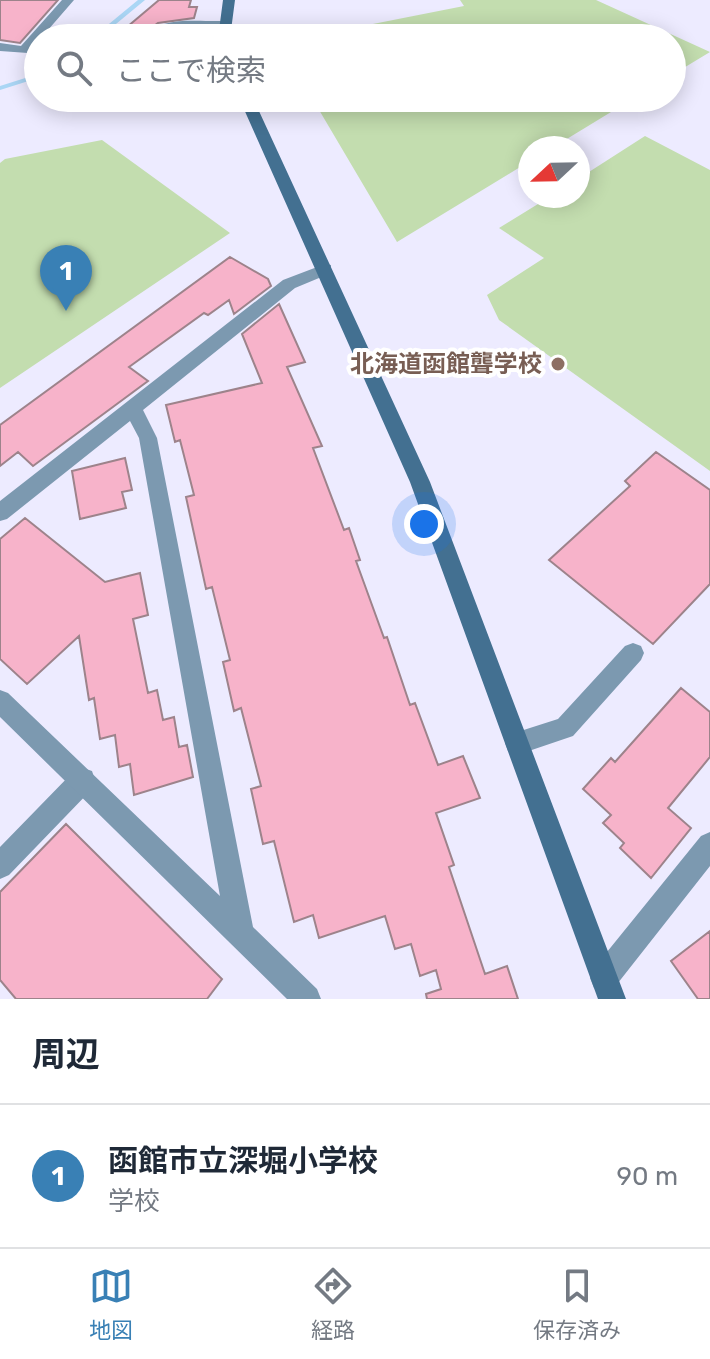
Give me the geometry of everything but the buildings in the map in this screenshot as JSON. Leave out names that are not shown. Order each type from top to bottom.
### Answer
[{"type":"street","points":[[47,24],[68,0]]},
{"type":"street","points":[[225,24],[229,0]]},
{"type":"street","points":[[0,47],[24,50]]},
{"type":"street","points":[[252,112],[420,482],[608,988]]},
{"type":"street","points":[[0,513],[289,284],[325,269]]},
{"type":"street","points":[[132,407],[148,438],[241,937]]},
{"type":"street","points":[[517,743],[565,728],[633,653]]},
{"type":"street","points":[[0,701],[307,999]]},
{"type":"street","points":[[0,866],[83,780]]},
{"type":"street","points":[[608,988],[710,845]]},
{"type":"green space","points":[[460,0],[596,0],[649,24],[373,24],[464,6]]},
{"type":"green space","points":[[686,41],[710,52],[686,67]]},
{"type":"green space","points":[[320,112],[611,112],[572,136],[518,136],[518,168],[397,242]]},
{"type":"green space","points":[[645,136],[710,170],[710,471],[499,320],[487,295],[544,258],[499,228],[532,208],[590,208],[590,171]]},
{"type":"green space","points":[[102,140],[230,233],[0,388],[0,163],[5,159]]},
{"type":"waterway","points":[[112,24],[142,0]]},
{"type":"waterway","points":[[0,88],[24,80]]},
{"type":"place","name":"函館市立深堀小学校","points":[[66,311]]},
{"type":"place","name":"北海道函館聾学校","points":[[558,364]]}]
